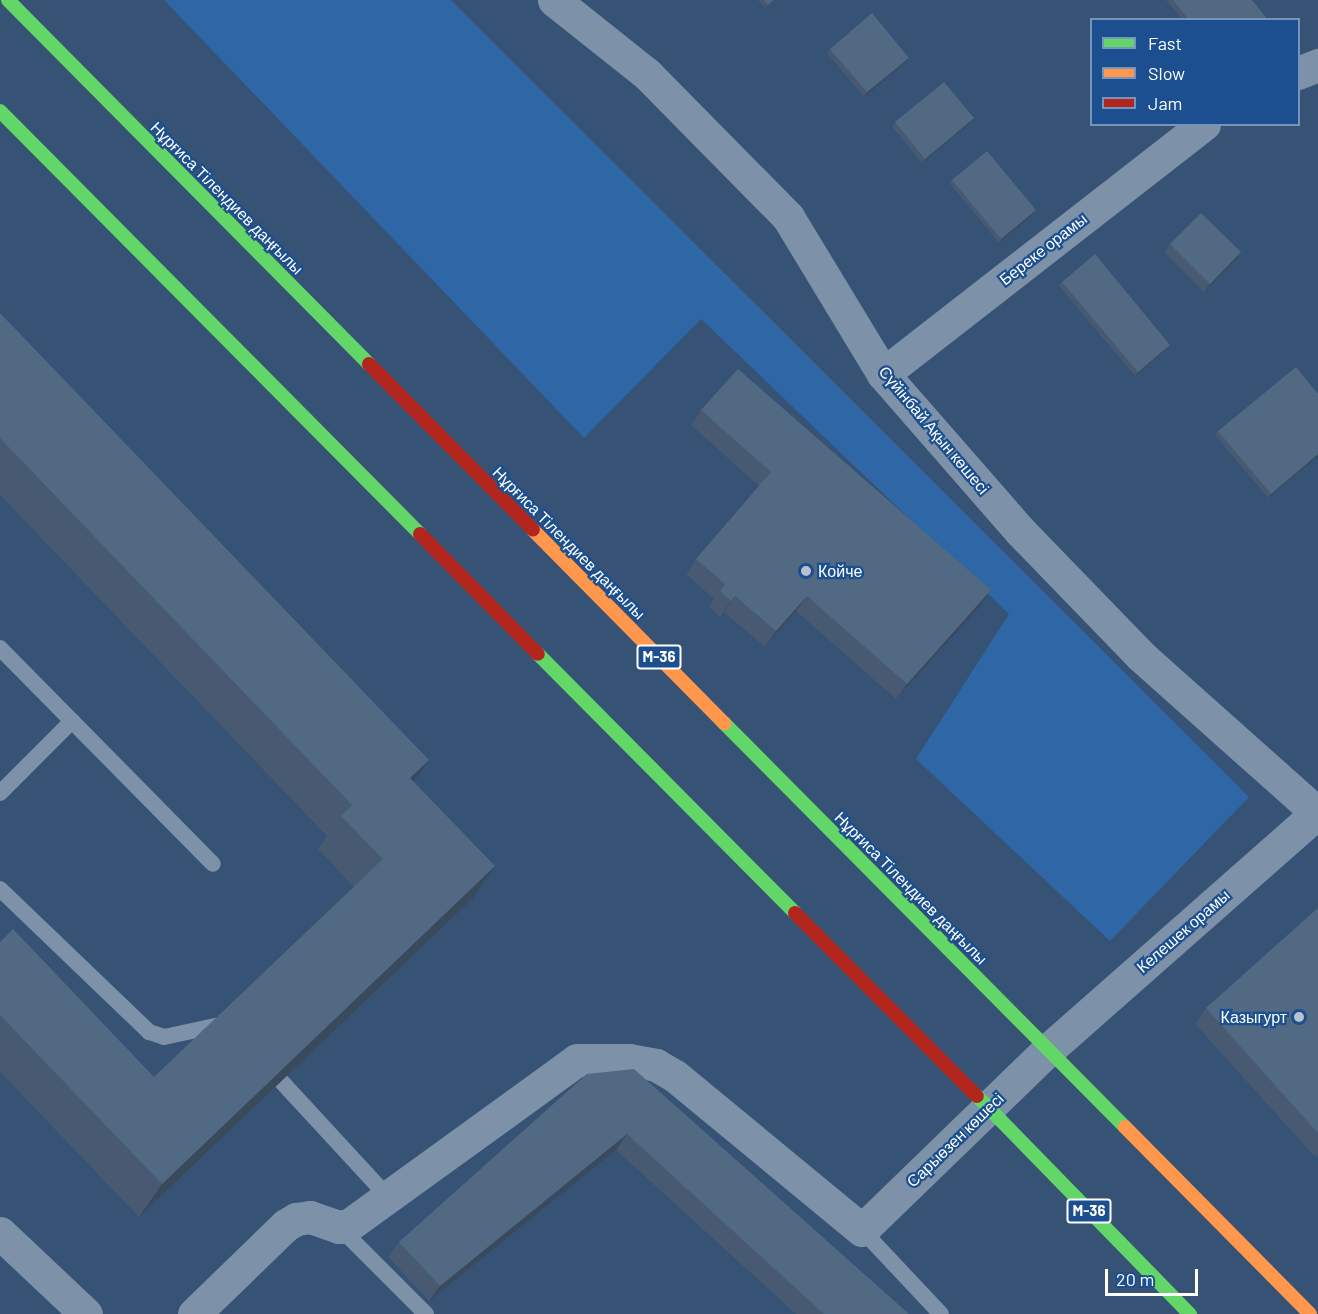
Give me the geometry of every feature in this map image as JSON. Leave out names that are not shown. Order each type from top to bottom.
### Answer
[{"type":"main road","name":"Нұрғиса Тілендиев даңғылы","points":[[8,0],[1310,1314]]},
{"type":"main road","name":"M-36","points":[[0,111],[989,1108],[1190,1314]]},
{"type":"street","name":"Сүйінбай Ақын көшесі","points":[[554,0],[647,74],[788,217],[883,374],[1020,531],[1141,656],[1318,812]]},
{"type":"street","points":[[1300,73],[1318,65]]},
{"type":"street","name":"Береке орамы","points":[[883,374],[1201,126]]},
{"type":"street","name":"Келешек орамы","points":[[1048,1050],[1318,812]]},
{"type":"street","name":"Сарыөзен көшесі","points":[[862,1230],[1048,1050]]},
{"type":"street","points":[[194,1314],[286,1225],[310,1217],[339,1227],[349,1225],[577,1060],[629,1059],[656,1065],[675,1077],[862,1230]]},
{"type":"street","points":[[0,1233],[86,1314]]},
{"type":"lane","points":[[0,648],[213,864]]},
{"type":"lane","points":[[0,793],[72,721]]},
{"type":"lane","points":[[3,897],[149,1032],[164,1037],[220,1025]]},
{"type":"lane","points":[[281,1081],[389,1198]]},
{"type":"lane","points":[[339,1227],[426,1314]]},
{"type":"lane","points":[[862,1230],[941,1314]]},
{"type":"shaded area","points":[[164,0],[451,0],[1249,797],[1110,941],[916,759],[1009,614],[701,319],[584,438]]},
{"type":"building","points":[[1173,0],[1252,0],[1266,18],[1187,18]]},
{"type":"building","points":[[872,13],[909,58],[867,92],[830,49]]},
{"type":"building","points":[[944,82],[974,118],[925,159],[895,122]]},
{"type":"building","points":[[987,151],[1036,210],[1001,239],[952,180]]},
{"type":"building","points":[[1201,213],[1241,252],[1210,284],[1170,244]]},
{"type":"building","points":[[1095,254],[1170,345],[1138,372],[1062,282]]},
{"type":"building","points":[[0,313],[429,760],[410,778],[495,866],[162,1184],[0,1015],[0,942],[13,929],[154,1077],[383,859],[341,816],[352,805],[0,438]]},
{"type":"building","points":[[1296,367],[1318,394],[1318,454],[1271,494],[1218,431]]},
{"type":"building","points":[[738,369],[991,590],[907,684],[807,596],[776,631],[735,596],[731,601],[720,591],[725,584],[696,559],[771,472],[701,410]]},
{"type":"building","points":[[1318,908],[1318,1133],[1206,1008]]},
{"type":"building","points":[[634,1069],[909,1314],[824,1314],[627,1134],[440,1286],[399,1242],[587,1074]]},
{"type":"traffic: fast","points":[[8,0],[369,364]]},
{"type":"traffic: fast","points":[[0,111],[420,534]]},
{"type":"traffic: fast","points":[[538,654],[795,913]]},
{"type":"traffic: fast","points":[[724,723],[1125,1127]]},
{"type":"traffic: fast","points":[[977,1096],[1190,1314]]},
{"type":"traffic: slow","points":[[533,530],[724,723]]},
{"type":"traffic: slow","points":[[1125,1127],[1310,1314]]},
{"type":"traffic: jam","points":[[369,364],[533,530]]},
{"type":"traffic: jam","points":[[420,534],[538,654]]},
{"type":"traffic: jam","points":[[795,913],[977,1096]]},
{"type":"place","name":"Койче","points":[[806,571]]},
{"type":"place","name":"Казыгурт","points":[[1299,1017]]}]
